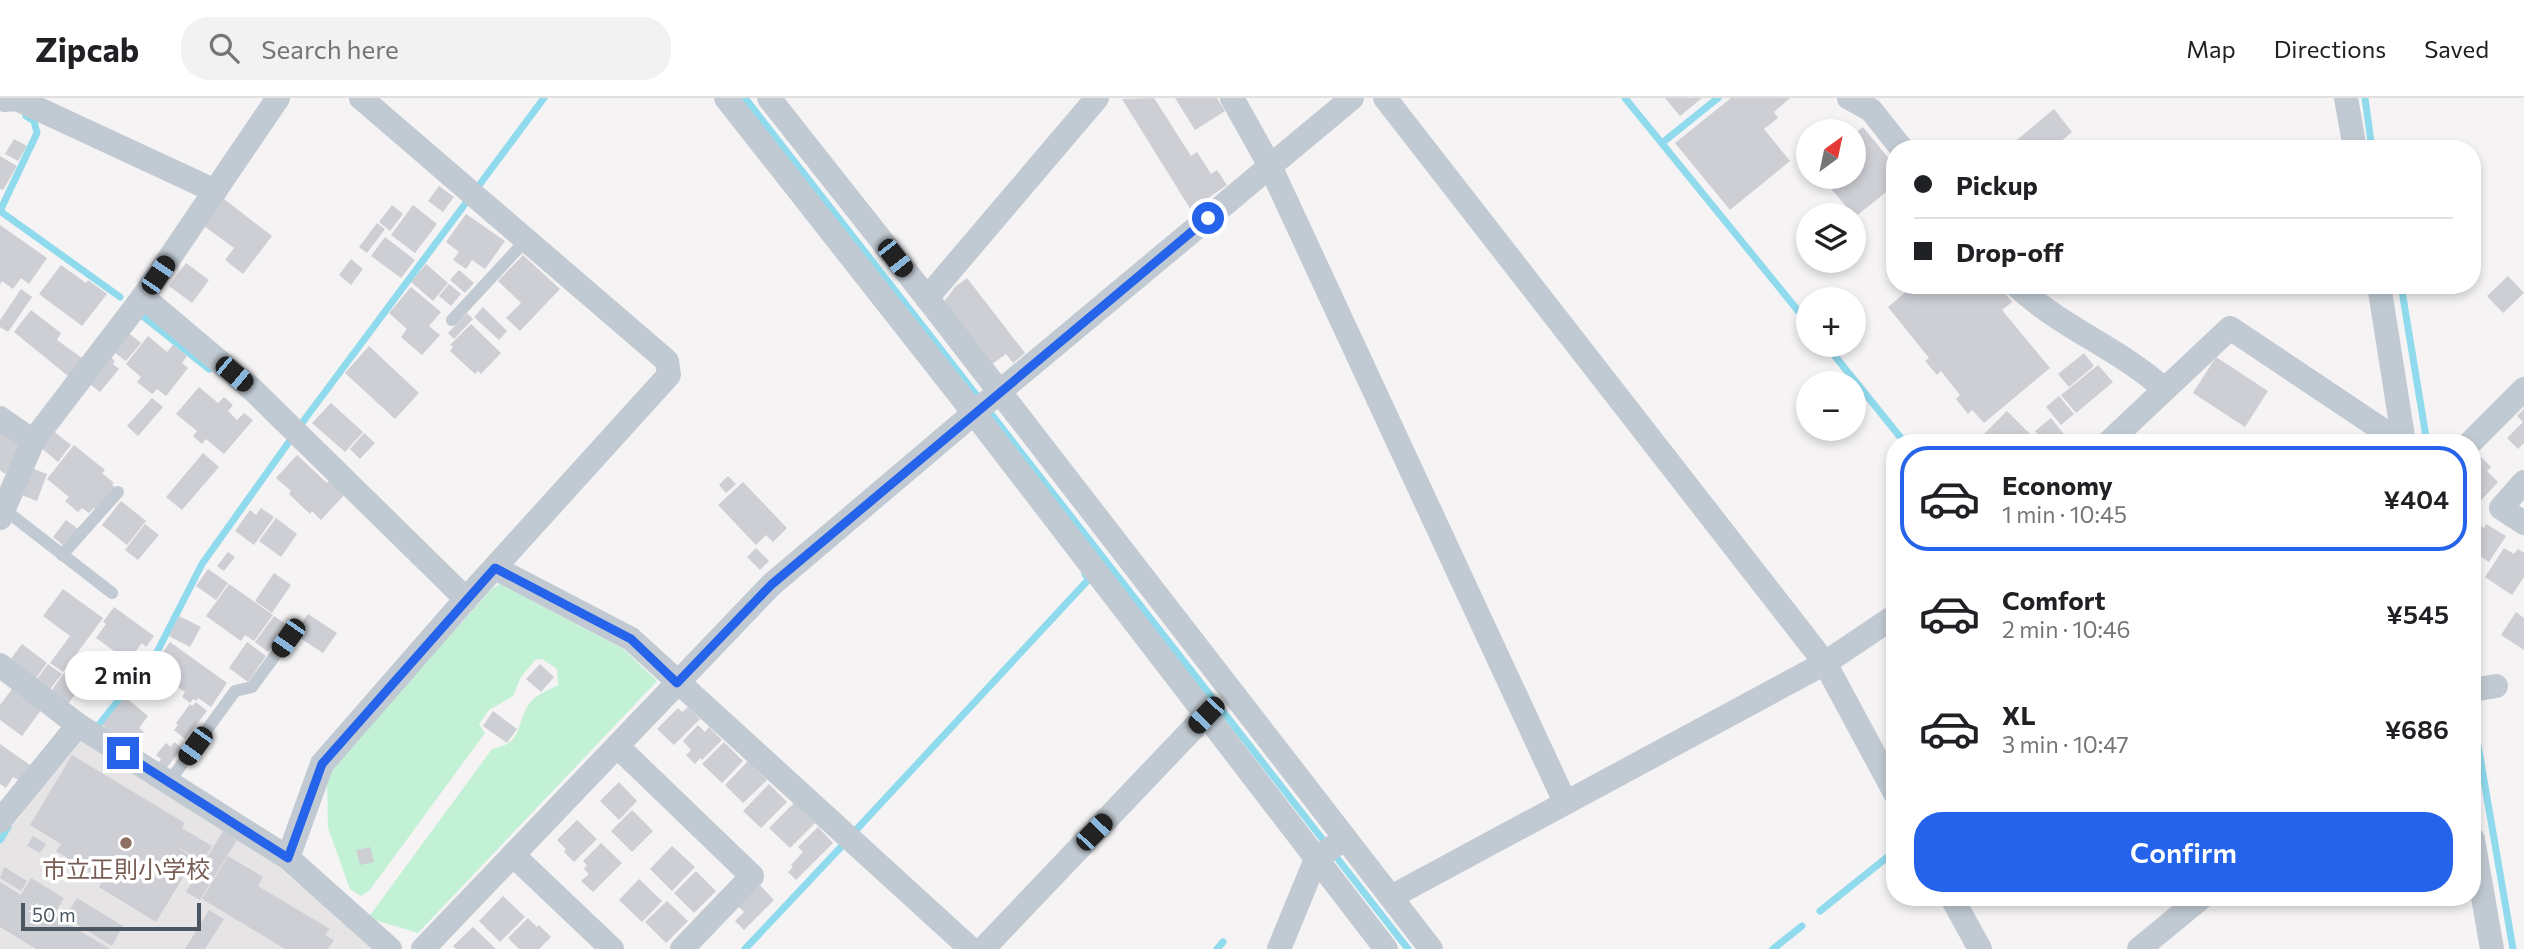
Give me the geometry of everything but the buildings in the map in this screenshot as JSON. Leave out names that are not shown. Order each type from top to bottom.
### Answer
[{"type":"street","points":[[0,98],[17,98],[215,191]]},
{"type":"street","points":[[2,514],[33,440],[143,297],[278,98]]},
{"type":"street","points":[[288,858],[322,764],[466,599],[669,375],[667,361],[361,98]]},
{"type":"street","points":[[726,98],[987,402],[1331,848],[1386,949]]},
{"type":"street","points":[[769,98],[927,298],[987,402],[1206,715],[1331,848],[1391,897],[1431,949]]},
{"type":"street","points":[[927,298],[1097,98]]},
{"type":"street","points":[[1232,98],[1270,166],[1565,803]]},
{"type":"street","points":[[423,949],[771,585],[1352,98]]},
{"type":"street","points":[[1385,98],[1825,663],[1886,776]]},
{"type":"street","points":[[1849,98],[1871,110],[1895,140]]},
{"type":"street","points":[[2346,98],[2353,140]]},
{"type":"street","points":[[2025,294],[2038,306],[2148,374],[2164,389]]},
{"type":"street","points":[[2380,294],[2402,434]]},
{"type":"street","points":[[143,297],[253,390],[466,599]]},
{"type":"street","points":[[2117,434],[2230,328],[2389,434]]},
{"type":"street","points":[[2479,434],[2524,389]]},
{"type":"street","points":[[0,418],[33,440]]},
{"type":"street","points":[[2524,482],[2501,508],[2524,523]]},
{"type":"street","points":[[495,568],[631,639],[971,949]]},
{"type":"street","points":[[1391,897],[1825,663],[1886,622]]},
{"type":"street","points":[[0,665],[78,724],[288,858],[390,949]]},
{"type":"street","points":[[984,949],[1206,715]]},
{"type":"street","points":[[0,821],[78,724]]},
{"type":"street","points":[[617,746],[752,876],[682,949]]},
{"type":"street","points":[[1279,949],[1331,848]]},
{"type":"street","points":[[513,855],[612,949]]},
{"type":"street","points":[[2481,883],[2493,949]]},
{"type":"street","points":[[1956,906],[1980,949]]},
{"type":"street","points":[[2139,949],[2191,906]]},
{"type":"lane","points":[[452,320],[526,240]]},
{"type":"lane","points":[[62,555],[118,492]]},
{"type":"lane","points":[[2,514],[112,593]]},
{"type":"lane","points":[[169,782],[235,691],[253,687],[288,638]]},
{"type":"shaded area","name":"市立正則小学校","points":[[79,740],[246,840],[377,949],[0,949],[0,846]]},
{"type":"green space","points":[[500,584],[623,649],[657,681],[418,933],[368,918],[492,749],[513,740],[529,704],[540,694],[558,685],[557,669],[542,659],[535,660],[521,677],[513,696],[489,710],[479,724],[485,733],[369,891],[361,896],[350,889],[328,828],[327,778],[353,743],[492,589]]},
{"type":"waterway","points":[[477,188],[544,98]]},
{"type":"waterway","points":[[745,98],[1408,949]]},
{"type":"waterway","points":[[1625,98],[1796,308]]},
{"type":"waterway","points":[[1662,143],[1718,98]]},
{"type":"waterway","points":[[2365,98],[2371,140]]},
{"type":"waterway","points":[[26,116],[34,121],[37,133],[0,211],[120,297]]},
{"type":"waterway","points":[[299,427],[468,200]]},
{"type":"waterway","points":[[2402,294],[2426,434]]},
{"type":"waterway","points":[[144,317],[209,369]]},
{"type":"waterway","points":[[1836,357],[1898,434]]},
{"type":"waterway","points":[[98,726],[157,652],[202,564],[291,439]]},
{"type":"waterway","points":[[856,830],[1089,579],[1085,574]]},
{"type":"waterway","points":[[2481,763],[2513,949]]},
{"type":"waterway","points":[[0,840],[8,827]]},
{"type":"waterway","points":[[745,949],[841,847]]},
{"type":"waterway","points":[[1820,911],[1886,858]]},
{"type":"waterway","points":[[1773,949],[1802,926]]},
{"type":"waterway","points":[[1217,949],[1223,942]]},
{"type":"place","name":"市立正則小学校","points":[[126,843]]},
{"type":"route","points":[[123,753],[288,858],[322,764],[495,568],[631,639],[677,683],[771,585],[1208,218]]}]
